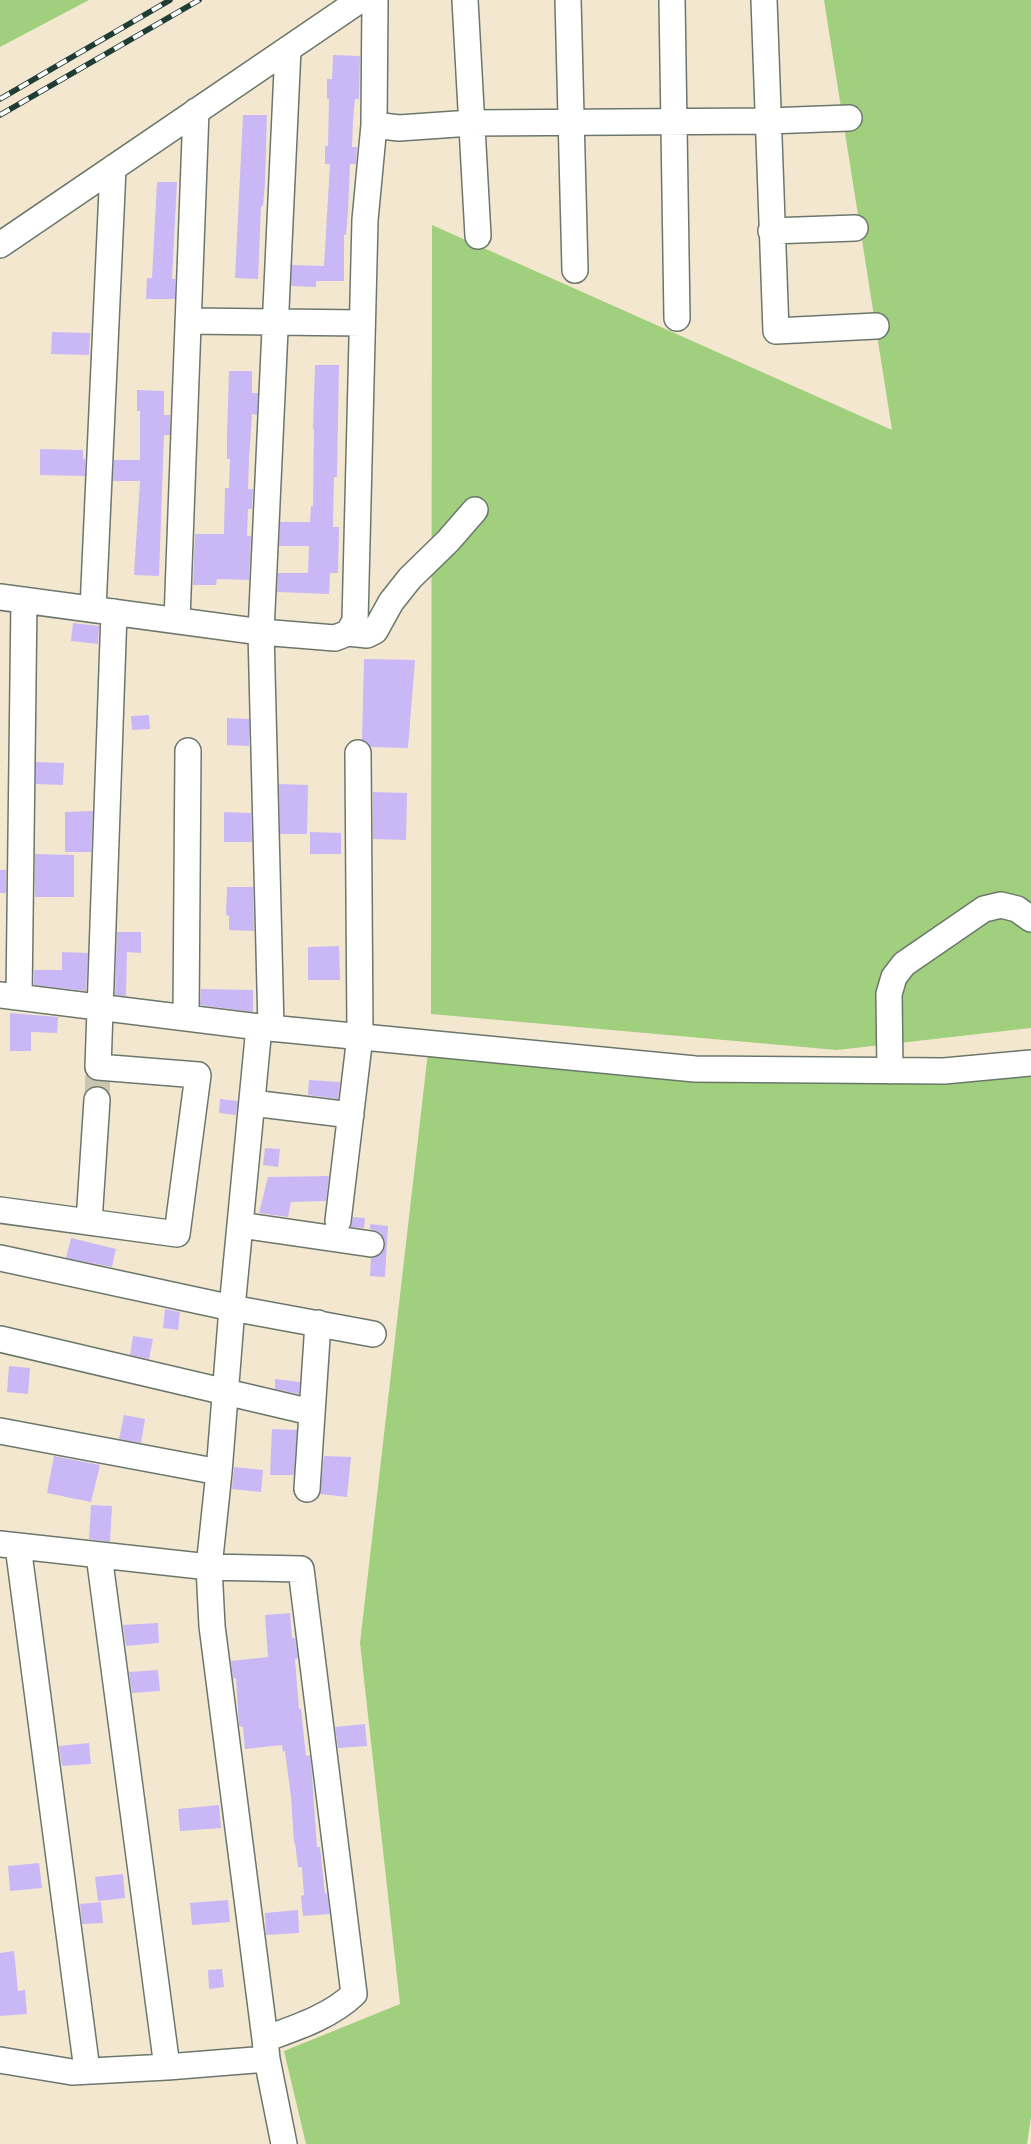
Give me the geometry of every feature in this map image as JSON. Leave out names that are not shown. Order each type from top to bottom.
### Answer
[{"type":"street","points":[[0,244],[360,0]]},
{"type":"street","points":[[348,633],[355,620],[365,220],[374,125],[375,0]]},
{"type":"street","points":[[465,0],[478,236]]},
{"type":"street","points":[[568,0],[575,270]]},
{"type":"street","points":[[672,0],[677,318]]},
{"type":"street","points":[[764,0],[776,331],[876,326]]},
{"type":"street","points":[[284,2144],[266,2049],[212,1626],[209,1567],[220,1472],[232,1308],[252,1103],[265,1027],[261,632],[288,49]]},
{"type":"street","points":[[177,620],[196,111]]},
{"type":"street","points":[[374,125],[398,128],[471,123],[768,121],[849,118]]},
{"type":"street","points":[[0,1210],[177,1234],[198,1075],[98,1067],[103,611],[113,168]]},
{"type":"street","points":[[771,231],[855,228]]},
{"type":"street","points":[[188,321],[362,323]]},
{"type":"street","points":[[0,597],[261,632],[335,638],[348,633],[367,635],[375,631],[391,602],[410,578],[475,510]]},
{"type":"street","points":[[24,600],[10,996],[265,1027],[695,1069],[944,1071],[1031,1063]]},
{"type":"street","points":[[186,1016],[188,751]]},
{"type":"street","points":[[338,1221],[360,1036],[358,753]]},
{"type":"street","points":[[890,1071],[889,994],[894,978],[904,964],[984,909],[1001,905],[1017,909],[1031,919]]},
{"type":"street","points":[[88,1222],[97,1100]]},
{"type":"street","points":[[252,1103],[351,1115]]},
{"type":"street","points":[[240,1225],[371,1244]]},
{"type":"street","points":[[0,1258],[232,1308],[373,1334]]},
{"type":"street","points":[[307,1489],[318,1323]]},
{"type":"street","points":[[0,1340],[311,1412]]},
{"type":"street","points":[[0,1431],[220,1472]]},
{"type":"street","points":[[0,2060],[72,2072],[167,2067],[266,2049],[299,2027],[344,2004],[354,1994],[301,1569],[209,1567],[9,1545],[87,2070]]},
{"type":"street","points":[[99,1555],[167,2067]]},
{"type":"green space","points":[[0,0],[89,0],[0,47]]},
{"type":"green space","points":[[824,0],[1031,0],[1031,1028],[837,1050],[431,1014],[432,225],[892,430]]},
{"type":"green space","points":[[428,1052],[1031,1072],[1031,2117],[1027,2144],[306,2144],[284,2051],[400,2004],[360,1643]]},
{"type":"building","points":[[333,55],[360,56],[359,99],[355,99],[352,147],[357,147],[356,164],[350,164],[348,212],[346,235],[344,235],[344,281],[316,281],[316,287],[291,286],[292,265],[324,266],[330,164],[325,164],[325,146],[328,146],[329,99],[327,99],[327,79],[332,79]]},
{"type":"building","points":[[243,115],[267,115],[265,183],[263,206],[261,206],[258,279],[235,278]]},
{"type":"building","points":[[157,182],[177,182],[172,279],[175,279],[175,299],[146,299],[147,278],[152,278]]},
{"type":"building","points":[[52,332],[90,333],[89,355],[51,354]]},
{"type":"building","points":[[315,365],[339,365],[337,477],[334,477],[333,527],[339,527],[338,573],[330,573],[329,594],[277,592],[278,573],[308,573],[309,546],[279,546],[280,522],[310,522],[311,506],[313,506]]},
{"type":"building","points":[[229,371],[252,371],[252,393],[258,393],[257,415],[252,414],[249,459],[248,489],[253,489],[252,509],[248,509],[247,536],[251,536],[249,580],[217,579],[216,585],[193,585],[195,534],[224,534],[225,488],[229,488],[230,459],[227,459]]},
{"type":"building","points":[[137,390],[164,391],[164,415],[170,415],[170,435],[164,435],[159,576],[134,575],[140,481],[113,481],[114,460],[140,460],[140,411],[137,411]]},
{"type":"building","points":[[40,449],[83,450],[85,476],[40,475]]},
{"type":"building","points":[[73,623],[99,626],[98,644],[71,641]]},
{"type":"building","points":[[364,659],[415,660],[408,748],[371,747],[362,740]]},
{"type":"building","points":[[149,715],[150,729],[132,730],[131,716]]},
{"type":"building","points":[[227,718],[249,719],[249,746],[227,745]]},
{"type":"building","points":[[36,762],[64,763],[63,785],[36,784]]},
{"type":"building","points":[[279,784],[308,785],[307,834],[280,834]]},
{"type":"building","points":[[373,792],[407,793],[406,840],[373,839]]},
{"type":"building","points":[[93,811],[91,852],[65,852],[65,812]]},
{"type":"building","points":[[224,812],[251,813],[252,842],[224,842]]},
{"type":"building","points":[[310,832],[341,833],[341,854],[310,854]]},
{"type":"building","points":[[35,854],[74,855],[74,897],[35,897]]},
{"type":"building","points":[[0,870],[6,870],[6,893],[0,893]]},
{"type":"building","points":[[227,887],[253,887],[254,931],[229,930],[229,916],[226,915]]},
{"type":"building","points":[[117,932],[141,932],[141,953],[127,952],[126,996],[115,995]]},
{"type":"building","points":[[339,946],[340,980],[308,980],[308,947]]},
{"type":"building","points":[[62,952],[88,953],[86,991],[34,985],[34,970],[62,970]]},
{"type":"building","points":[[201,989],[253,990],[253,1012],[200,1005]]},
{"type":"building","points":[[10,1013],[58,1017],[57,1033],[31,1032],[31,1051],[10,1051]]},
{"type":"building","points":[[309,1080],[340,1082],[338,1099],[308,1095]]},
{"type":"building","points":[[220,1099],[238,1101],[236,1115],[219,1113]]},
{"type":"building","points":[[265,1148],[280,1149],[278,1167],[263,1165]]},
{"type":"building","points":[[329,1176],[326,1201],[291,1202],[288,1217],[259,1213],[268,1177]]},
{"type":"building","points":[[353,1217],[365,1218],[364,1228],[351,1227]]},
{"type":"building","points":[[370,1224],[388,1226],[385,1277],[370,1276],[371,1258],[382,1253],[385,1246],[384,1239],[380,1233],[370,1229]]},
{"type":"building","points":[[71,1238],[116,1249],[112,1267],[66,1258]]},
{"type":"building","points":[[165,1309],[180,1312],[178,1330],[163,1328]]},
{"type":"building","points":[[133,1336],[153,1339],[149,1359],[130,1355]]},
{"type":"building","points":[[9,1366],[30,1368],[28,1394],[7,1392]]},
{"type":"building","points":[[275,1379],[300,1382],[299,1394],[275,1389]]},
{"type":"building","points":[[124,1415],[145,1419],[141,1443],[119,1439]]},
{"type":"building","points":[[272,1429],[297,1430],[294,1475],[270,1475]]},
{"type":"building","points":[[54,1456],[100,1465],[91,1502],[47,1493]]},
{"type":"building","points":[[324,1456],[351,1457],[347,1497],[320,1494]]},
{"type":"building","points":[[234,1467],[263,1470],[261,1492],[232,1489]]},
{"type":"building","points":[[91,1505],[112,1506],[110,1542],[89,1539]]},
{"type":"building","points":[[290,1613],[292,1638],[295,1638],[298,1658],[295,1659],[299,1709],[301,1709],[306,1756],[310,1755],[317,1847],[320,1847],[325,1894],[327,1893],[330,1914],[303,1916],[301,1896],[304,1895],[302,1867],[298,1867],[294,1843],[285,1751],[283,1752],[282,1745],[245,1749],[243,1727],[239,1726],[236,1678],[233,1679],[231,1661],[268,1657],[265,1615]]},
{"type":"building","points":[[158,1623],[159,1643],[126,1646],[123,1625]]},
{"type":"building","points":[[158,1670],[160,1691],[132,1693],[129,1672]]},
{"type":"building","points":[[365,1724],[367,1746],[338,1748],[335,1727]]},
{"type":"building","points":[[89,1743],[91,1764],[62,1766],[59,1746]]},
{"type":"building","points":[[219,1805],[221,1828],[180,1831],[178,1809]]},
{"type":"building","points":[[39,1863],[42,1888],[10,1891],[8,1866]]},
{"type":"building","points":[[123,1874],[125,1898],[98,1901],[95,1877]]},
{"type":"building","points":[[228,1900],[230,1922],[192,1925],[190,1903]]},
{"type":"building","points":[[101,1902],[103,1923],[82,1924],[80,1904]]},
{"type":"building","points":[[298,1910],[299,1933],[266,1935],[265,1913]]},
{"type":"building","points":[[14,1951],[18,1991],[25,1990],[27,2014],[0,2016],[0,1953]]},
{"type":"building","points":[[222,1969],[224,1987],[209,1989],[208,1970]]},
{"type":"tunnel","points":[[97,1100],[98,1067]]},
{"type":"railway","points":[[0,99],[170,0]]},
{"type":"railway","points":[[0,115],[199,0]]}]
